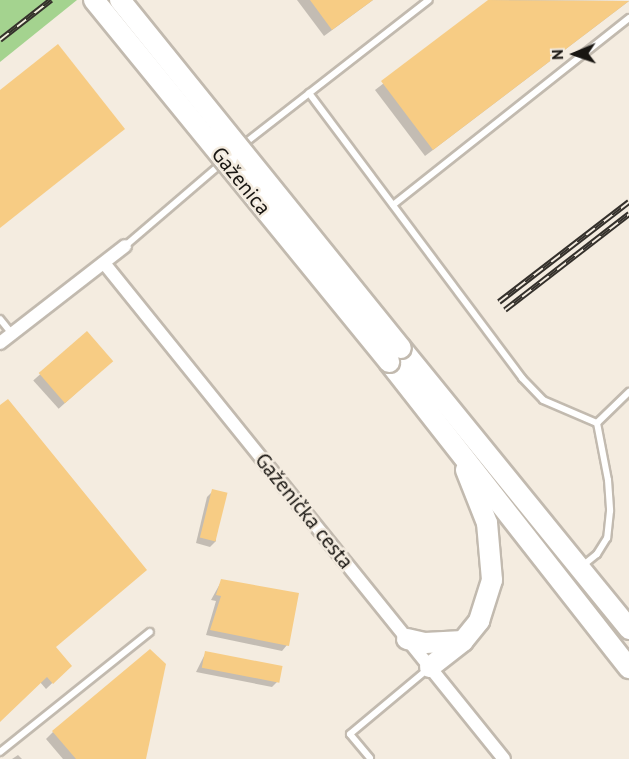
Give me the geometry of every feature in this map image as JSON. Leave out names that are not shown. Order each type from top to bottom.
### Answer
[{"type":"highway","name":"Gaženica","points":[[94,0],[395,355]]},
{"type":"highway","name":"Gaženica","points":[[120,0],[395,355]]},
{"type":"highway","points":[[395,355],[458,449],[629,668]]},
{"type":"highway","points":[[395,355],[629,628]]},
{"type":"highway","points":[[430,667],[463,640],[479,621],[492,580],[487,523],[458,449]]},
{"type":"highway","points":[[407,639],[425,644],[463,640]]},
{"type":"street","points":[[0,343],[125,246]]},
{"type":"street","name":"Gaženička cesta","points":[[104,263],[504,759]]},
{"type":"lane","points":[[125,246],[309,93],[429,0]]},
{"type":"lane","points":[[393,205],[629,18]]},
{"type":"lane","points":[[309,93],[522,378],[543,400],[597,423]]},
{"type":"lane","points":[[0,319],[12,334]]},
{"type":"lane","points":[[597,423],[629,392]]},
{"type":"lane","points":[[579,568],[597,554],[607,538],[608,480],[597,423]]},
{"type":"lane","points":[[0,752],[150,632]]},
{"type":"lane","points":[[370,758],[350,734],[430,667]]},
{"type":"green space","points":[[0,0],[77,0],[0,62]]},
{"type":"building","points":[[310,0],[373,0],[332,30]]},
{"type":"building","points":[[488,0],[629,1],[433,150],[381,81]]},
{"type":"building","points":[[58,44],[125,129],[0,228],[0,90]]},
{"type":"building","points":[[87,331],[113,361],[65,403],[39,373]]},
{"type":"building","points":[[8,399],[147,570],[56,647],[72,666],[53,684],[47,677],[0,722],[0,405]]},
{"type":"building","points":[[212,489],[228,493],[215,541],[200,538]]},
{"type":"building","points":[[221,579],[299,593],[289,646],[210,630],[221,596],[216,595]]},
{"type":"building","points":[[150,649],[166,664],[146,759],[76,759],[52,731]]},
{"type":"building","points":[[205,651],[283,666],[279,683],[202,668]]},
{"type":"railway","points":[[0,40],[51,0]]},
{"type":"railway","points":[[499,302],[629,202]]},
{"type":"railway","points":[[505,310],[629,214]]}]
